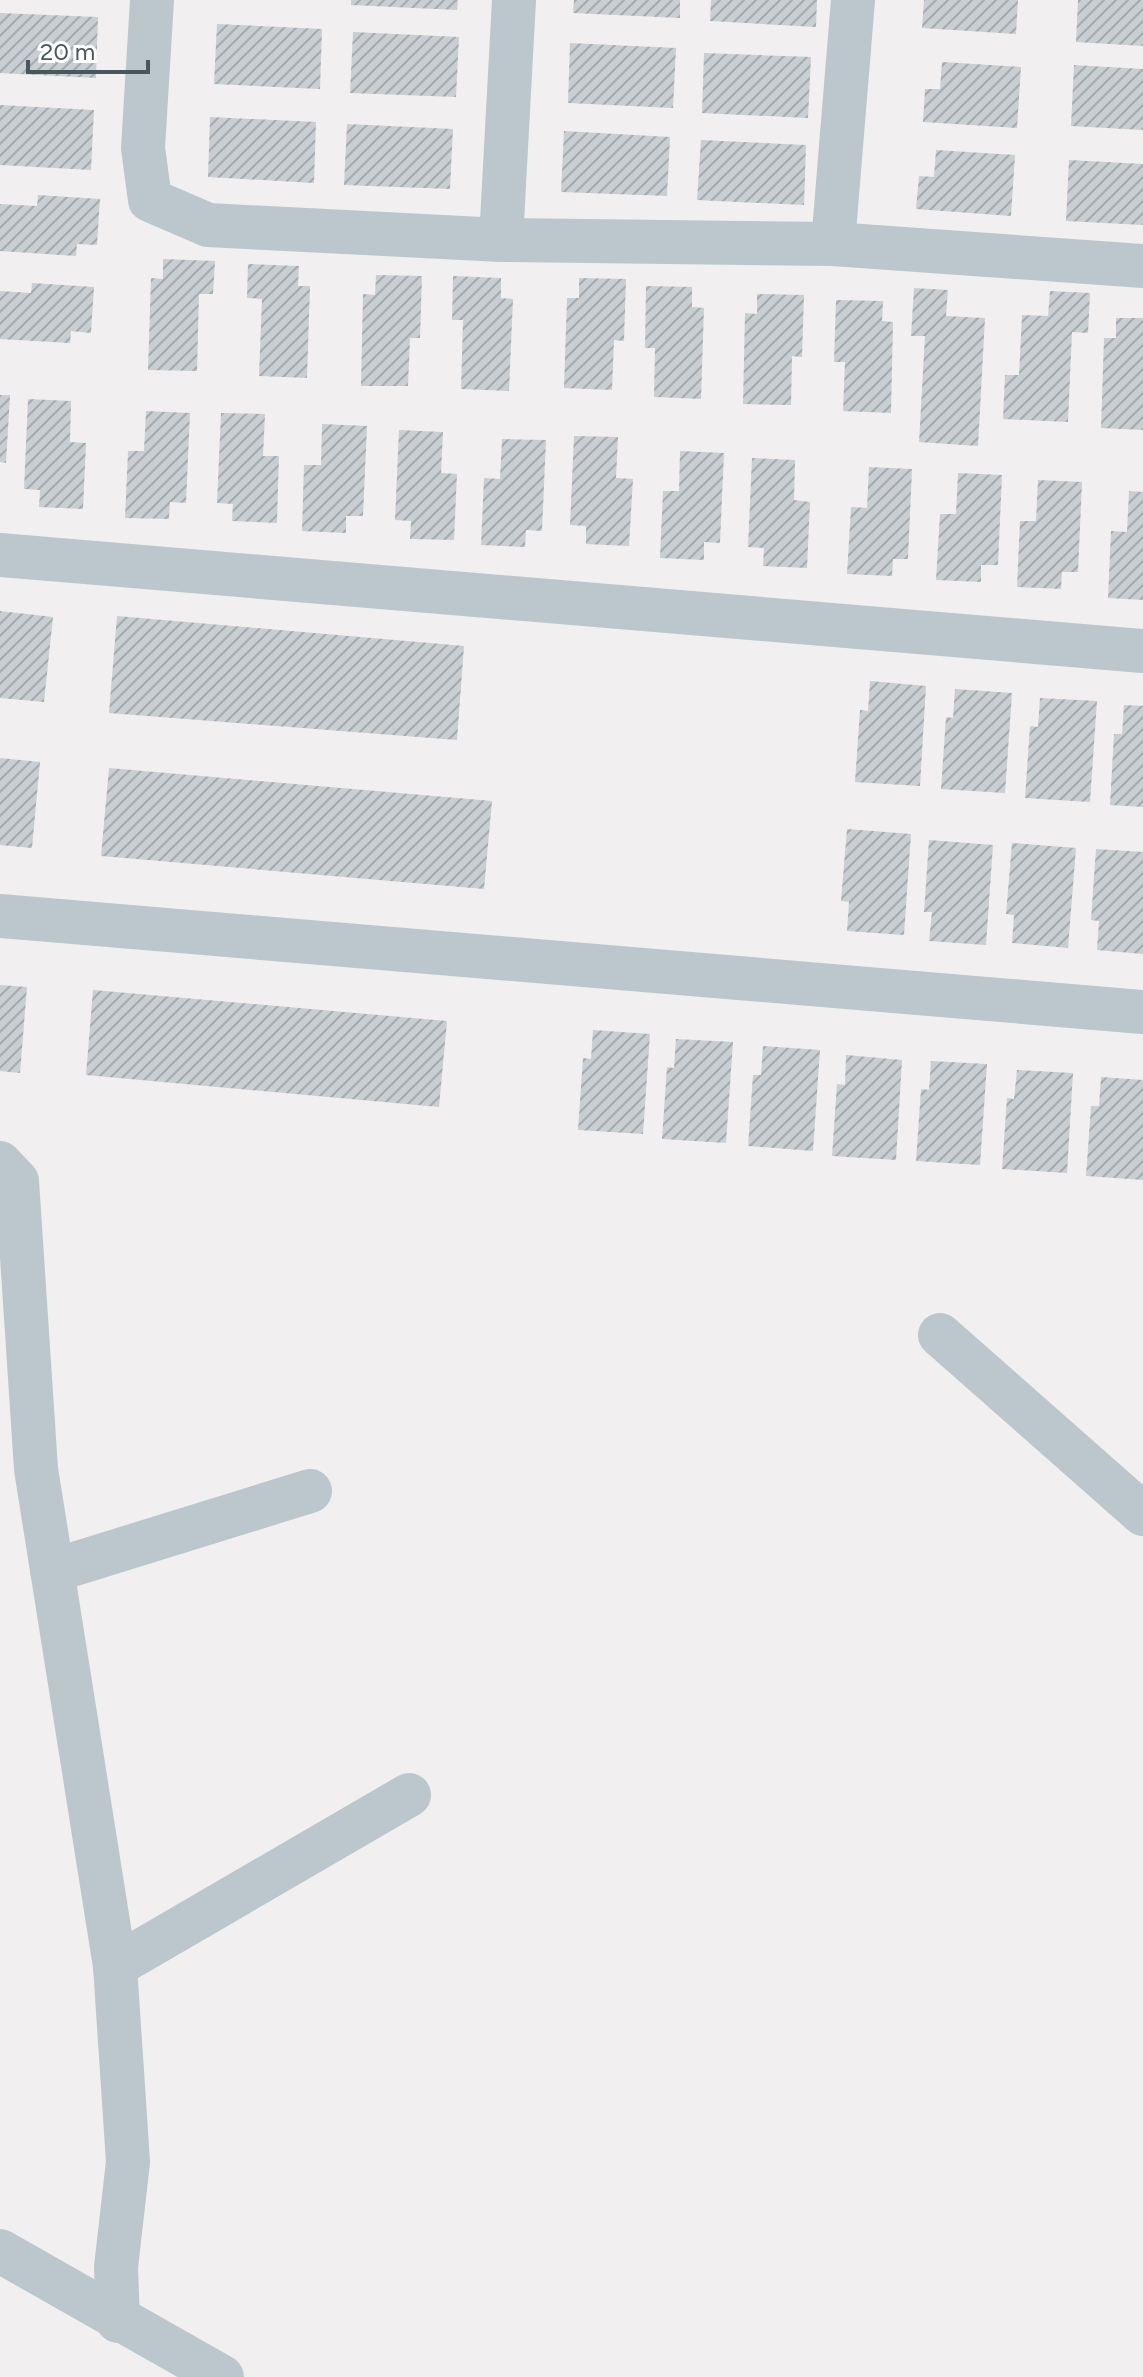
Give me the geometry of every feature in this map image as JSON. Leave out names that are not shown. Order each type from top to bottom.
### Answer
[{"type":"street","points":[[152,0],[143,148],[150,200],[208,225],[501,240],[833,244],[1143,266]]},
{"type":"street","points":[[501,240],[514,0]]},
{"type":"street","points":[[833,244],[853,0]]},
{"type":"street","points":[[0,555],[1143,651]]},
{"type":"street","points":[[0,916],[1143,1012]]},
{"type":"street","points":[[0,1163],[17,1181],[36,1469],[115,1966],[128,2162],[116,2267],[118,2321]]},
{"type":"street","points":[[940,1335],[1143,1514]]},
{"type":"street","points":[[52,1571],[310,1491]]},
{"type":"street","points":[[115,1966],[409,1795]]},
{"type":"street","points":[[0,2251],[118,2321],[222,2377]]},
{"type":"building","points":[[351,0],[458,0],[457,10],[351,5]]},
{"type":"building","points":[[574,0],[680,0],[680,18],[573,13]]},
{"type":"building","points":[[711,0],[817,0],[816,27],[710,21]]},
{"type":"building","points":[[924,0],[1018,0],[1016,34],[922,28]]},
{"type":"building","points":[[1078,0],[1143,0],[1143,46],[1076,42]]},
{"type":"building","points":[[0,13],[98,17],[96,78],[0,73]]},
{"type":"building","points":[[217,24],[322,29],[320,89],[214,84]]},
{"type":"building","points":[[353,32],[459,37],[456,97],[350,93]]},
{"type":"building","points":[[570,43],[676,48],[673,108],[568,103]]},
{"type":"building","points":[[704,53],[811,57],[808,118],[702,113]]},
{"type":"building","points":[[942,62],[1021,67],[1017,128],[923,122],[925,89],[940,89]]},
{"type":"building","points":[[1074,65],[1143,69],[1143,130],[1071,126]]},
{"type":"building","points":[[0,105],[94,110],[91,170],[0,165]]},
{"type":"building","points":[[210,117],[316,122],[314,183],[208,177]]},
{"type":"building","points":[[347,124],[453,129],[450,189],[344,185]]},
{"type":"building","points":[[564,131],[670,137],[667,196],[561,192]]},
{"type":"building","points":[[701,140],[806,145],[804,205],[697,200]]},
{"type":"building","points":[[936,150],[1015,155],[1011,216],[916,209],[919,176],[934,177]]},
{"type":"building","points":[[1069,160],[1143,164],[1143,225],[1066,221]]},
{"type":"building","points":[[38,195],[100,199],[97,245],[77,244],[76,256],[0,251],[0,204],[37,206]]},
{"type":"building","points":[[163,259],[215,261],[213,294],[199,294],[197,371],[148,370],[151,278],[163,279]]},
{"type":"building","points":[[248,264],[299,266],[298,286],[310,286],[307,378],[259,376],[262,299],[247,298]]},
{"type":"building","points":[[376,275],[422,276],[420,338],[410,338],[408,386],[361,386],[363,294],[375,295]]},
{"type":"building","points":[[453,276],[501,278],[501,298],[513,299],[509,391],[461,389],[463,320],[452,320]]},
{"type":"building","points":[[579,278],[626,279],[624,341],[614,340],[612,390],[564,388],[567,298],[579,298]]},
{"type":"building","points":[[32,283],[94,287],[91,333],[71,331],[70,343],[0,339],[0,291],[31,293]]},
{"type":"building","points":[[646,286],[692,287],[692,307],[704,308],[701,399],[654,397],[655,348],[645,348]]},
{"type":"building","points":[[914,288],[948,290],[946,316],[985,318],[978,446],[919,442],[925,336],[911,336]]},
{"type":"building","points":[[1050,291],[1090,293],[1088,333],[1072,332],[1068,422],[1003,419],[1005,375],[1019,375],[1022,315],[1048,316]]},
{"type":"building","points":[[757,294],[804,295],[802,357],[792,356],[791,405],[743,404],[745,313],[757,314]]},
{"type":"building","points":[[836,300],[883,301],[882,321],[893,322],[891,413],[843,411],[845,362],[834,362]]},
{"type":"building","points":[[1116,318],[1143,318],[1143,430],[1101,428],[1104,338],[1116,338]]},
{"type":"building","points":[[0,395],[10,395],[6,463],[0,462]]},
{"type":"building","points":[[28,399],[71,401],[70,442],[86,443],[83,509],[39,507],[40,490],[24,489]]},
{"type":"building","points":[[146,411],[190,413],[186,503],[170,502],[169,519],[125,518],[128,451],[144,451]]},
{"type":"building","points":[[221,413],[265,414],[263,456],[279,456],[277,523],[232,521],[233,504],[217,503]]},
{"type":"building","points":[[322,424],[367,426],[363,516],[346,516],[346,533],[302,531],[304,465],[321,465]]},
{"type":"building","points":[[399,430],[443,432],[441,473],[457,474],[454,540],[410,539],[411,521],[395,520]]},
{"type":"building","points":[[574,436],[618,437],[616,478],[633,479],[629,546],[586,544],[586,526],[570,525]]},
{"type":"building","points":[[502,439],[546,440],[542,531],[526,530],[525,547],[481,545],[484,478],[500,479]]},
{"type":"building","points":[[680,451],[724,453],[720,543],[704,542],[704,560],[660,558],[663,491],[679,491]]},
{"type":"building","points":[[752,458],[795,460],[794,500],[810,502],[807,568],[763,566],[764,548],[748,547]]},
{"type":"building","points":[[869,467],[912,469],[908,559],[893,559],[892,576],[847,574],[851,507],[867,508]]},
{"type":"building","points":[[958,473],[1002,475],[998,565],[981,565],[981,582],[936,580],[940,514],[956,514]]},
{"type":"building","points":[[1038,480],[1082,482],[1078,572],[1062,572],[1061,589],[1017,587],[1020,521],[1036,521]]},
{"type":"building","points":[[1129,491],[1143,492],[1143,600],[1108,598],[1111,531],[1127,532]]},
{"type":"building","points":[[0,611],[53,617],[44,702],[0,698]]},
{"type":"building","points":[[117,616],[464,646],[457,740],[109,713]]},
{"type":"building","points":[[870,681],[926,686],[920,786],[855,782],[860,710],[868,711]]},
{"type":"building","points":[[955,689],[1012,693],[1005,793],[941,789],[946,717],[953,718]]},
{"type":"building","points":[[1040,698],[1097,701],[1090,802],[1025,798],[1030,726],[1038,727]]},
{"type":"building","points":[[1124,705],[1143,706],[1143,807],[1110,805],[1114,734],[1122,734]]},
{"type":"building","points":[[0,758],[40,762],[32,848],[0,845]]},
{"type":"building","points":[[109,768],[492,801],[484,889],[101,856]]},
{"type":"building","points":[[847,829],[911,834],[904,935],[847,931],[849,902],[841,901]]},
{"type":"building","points":[[929,840],[993,845],[986,945],[929,941],[932,912],[924,912]]},
{"type":"building","points":[[1012,843],[1076,848],[1068,948],[1012,943],[1014,915],[1006,914]]},
{"type":"building","points":[[1096,849],[1143,852],[1143,954],[1097,950],[1099,921],[1091,920]]},
{"type":"building","points":[[0,985],[27,987],[20,1073],[0,1071]]},
{"type":"building","points":[[93,990],[447,1021],[439,1107],[86,1075]]},
{"type":"building","points":[[593,1030],[650,1034],[643,1134],[578,1130],[583,1058],[591,1059]]},
{"type":"building","points":[[676,1039],[733,1042],[726,1143],[662,1139],[667,1067],[674,1068]]},
{"type":"building","points":[[763,1046],[820,1050],[813,1151],[748,1146],[753,1075],[761,1075]]},
{"type":"building","points":[[846,1055],[902,1060],[896,1160],[832,1156],[837,1084],[845,1085]]},
{"type":"building","points":[[931,1061],[987,1064],[980,1165],[916,1161],[921,1089],[929,1090]]},
{"type":"building","points":[[1017,1070],[1073,1073],[1067,1173],[1002,1169],[1007,1098],[1014,1099]]},
{"type":"building","points":[[1101,1077],[1143,1080],[1143,1180],[1086,1176],[1091,1106],[1099,1106]]}]
